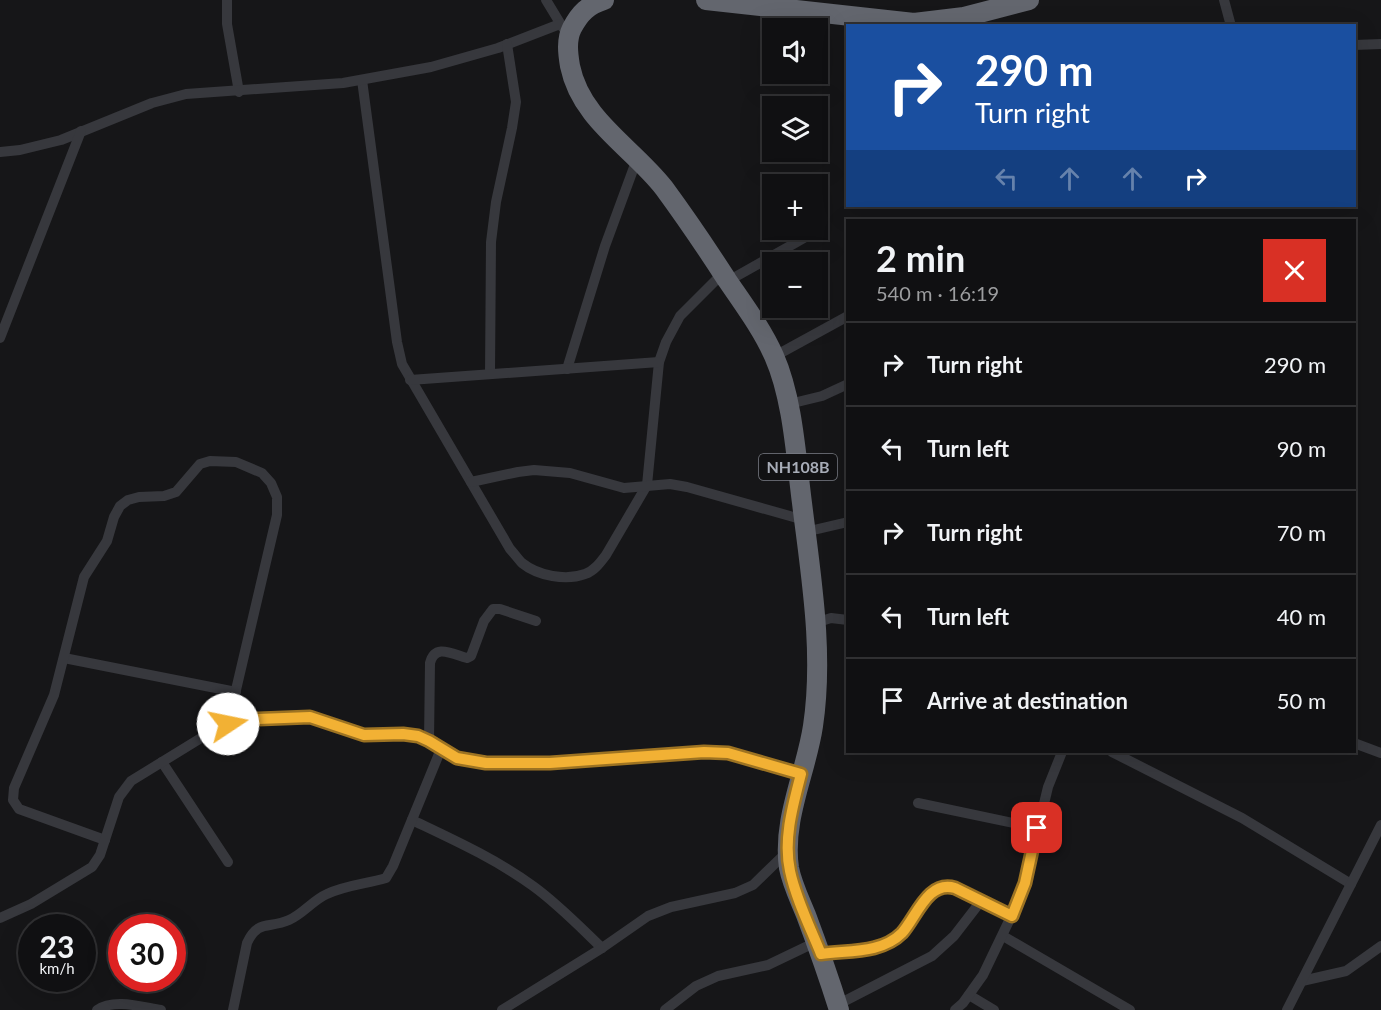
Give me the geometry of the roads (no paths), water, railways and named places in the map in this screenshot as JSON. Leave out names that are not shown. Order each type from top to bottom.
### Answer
[{"type":"highway","points":[[564,29],[591,4],[604,0]]},
{"type":"highway","points":[[706,0],[744,2],[914,23],[939,21],[1029,0]]},
{"type":"highway","name":"NH108B","points":[[564,29],[572,75],[580,95],[599,122],[662,186],[761,330],[775,357],[789,405],[815,622],[817,665],[814,716],[792,812],[788,850],[789,869],[819,948],[838,1008]]},
{"type":"street","points":[[227,0],[227,24],[239,92]]},
{"type":"street","points":[[0,152],[20,150],[61,140],[152,103],[186,94],[295,88],[362,80],[430,67],[564,29],[546,0]]},
{"type":"street","points":[[1224,0],[1230,24]]},
{"type":"street","points":[[490,374],[491,242],[496,202],[516,102],[507,44]]},
{"type":"street","points":[[1356,45],[1381,44]]},
{"type":"street","points":[[362,80],[397,342],[402,364],[510,549],[523,564],[549,576],[567,577],[586,574],[598,565],[647,485],[659,362],[666,342],[680,316],[725,277],[800,240]]},
{"type":"street","points":[[0,338],[81,131]]},
{"type":"street","points":[[567,369],[605,246],[637,159]]},
{"type":"street","points":[[775,357],[846,317]]},
{"type":"street","points":[[410,380],[659,362]]},
{"type":"street","points":[[789,405],[822,396],[846,385]]},
{"type":"street","points":[[105,840],[19,809],[13,800],[14,788],[54,695],[84,577],[107,541],[120,506],[128,500],[139,497],[164,496],[176,492],[193,470],[200,464],[210,461],[236,462],[262,473],[277,497],[277,515],[228,724]]},
{"type":"street","points":[[471,482],[534,470],[570,473],[624,488],[670,484],[687,487],[804,526],[846,522]]},
{"type":"street","points":[[429,741],[432,656],[437,651],[467,658],[471,656],[484,621],[493,609],[500,609],[536,621]]},
{"type":"street","points":[[815,622],[831,618],[846,620]]},
{"type":"street","points":[[64,658],[236,692]]},
{"type":"street","points":[[0,918],[15,913],[92,867],[100,855],[113,811],[131,781],[214,730],[228,724],[303,716],[322,720],[364,735],[418,736],[457,758],[486,763],[550,763],[695,752],[720,753],[801,774]]},
{"type":"street","points":[[1356,744],[1381,753]]},
{"type":"street","points":[[233,1010],[247,943],[251,934],[259,926],[280,924],[291,919],[316,899],[328,893],[386,879],[441,749]]},
{"type":"street","points":[[955,1010],[983,975],[1012,916],[1025,883],[1048,787],[1062,753]]},
{"type":"street","points":[[1114,753],[1242,818],[1351,884]]},
{"type":"street","points":[[162,762],[228,862]]},
{"type":"street","points":[[918,803],[1037,828]]},
{"type":"street","points":[[412,820],[515,873],[536,888],[602,948]]},
{"type":"street","points":[[1287,1010],[1381,825]]},
{"type":"street","points":[[502,1010],[659,910],[735,893],[753,885],[788,850]]},
{"type":"street","points":[[664,1010],[696,986],[718,976],[768,965],[819,948],[870,949],[885,945],[902,932],[931,893],[946,885],[1012,916]]},
{"type":"street","points":[[838,1008],[932,956],[954,936],[981,901]]},
{"type":"street","points":[[0,909],[15,913]]},
{"type":"street","points":[[1003,936],[1130,1010]]},
{"type":"street","points":[[1302,981],[1346,970],[1381,946]]},
{"type":"street","points":[[969,995],[994,1010]]},
{"type":"street","points":[[97,1010],[104,1005],[118,1004],[161,1010]]}]
